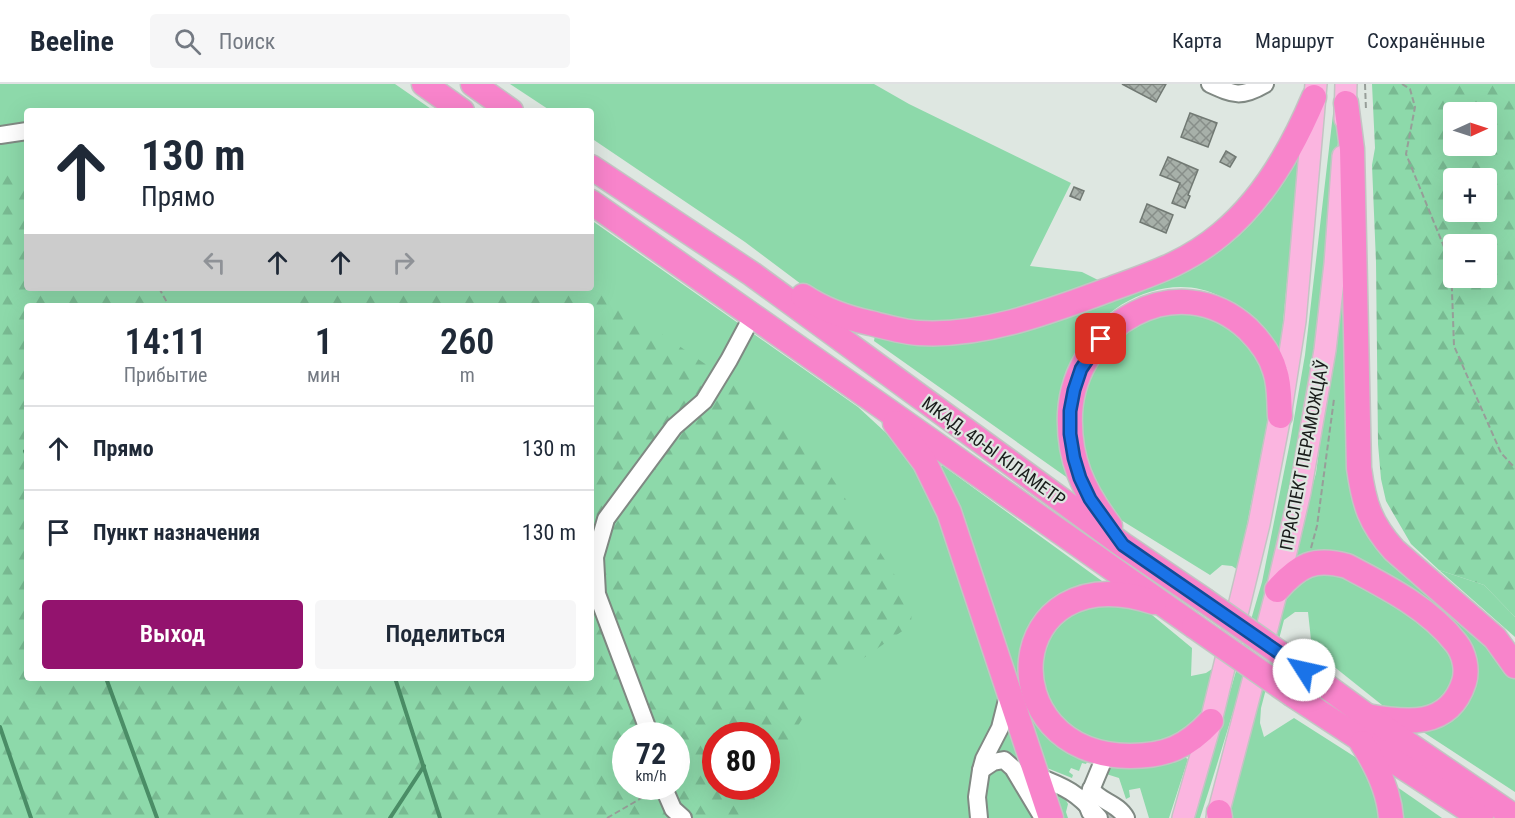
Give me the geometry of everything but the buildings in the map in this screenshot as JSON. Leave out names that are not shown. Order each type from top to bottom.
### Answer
[{"type":"highway","points":[[473,84],[507,108]]},
{"type":"highway","points":[[752,274],[787,285],[828,310],[852,319],[902,331],[932,333],[973,330],[1028,316],[1176,265],[1222,233],[1250,205],[1285,158],[1298,136],[1315,90]]},
{"type":"highway","points":[[1346,93],[1352,149],[1359,468],[1368,512],[1380,533],[1394,550],[1494,638],[1515,666]]},
{"type":"highway","name":"МКАД, 40-Ы КІЛАМЕТР","points":[[594,169],[752,274],[1123,545],[1304,670],[1362,726],[1481,818]]},
{"type":"highway","name":"МКАД, 40-Ы КІЛАМЕТР","points":[[594,203],[1293,695],[1362,726],[1515,817]]},
{"type":"highway","points":[[1123,545],[1090,499],[1080,478],[1070,434],[1072,401],[1081,369],[1101,339],[1113,327],[1145,308],[1162,303],[1194,303],[1228,314],[1253,334],[1275,369],[1279,388],[1280,416]]},
{"type":"highway","points":[[883,406],[925,463],[949,512],[1051,818]]},
{"type":"highway","points":[[1277,590],[1291,574],[1314,562],[1334,562],[1347,566],[1426,613],[1446,630],[1458,645],[1465,662],[1465,679],[1459,695],[1448,709],[1433,717],[1362,726],[1386,792],[1391,818]]},
{"type":"highway","points":[[1170,607],[1123,594],[1088,596],[1071,602],[1043,625],[1035,640],[1030,676],[1035,696],[1045,714],[1073,743],[1106,754],[1134,756],[1171,751],[1196,737],[1211,721]]},
{"type":"main road","points":[[1183,818],[1211,721],[1259,524],[1280,416],[1294,321],[1315,90],[1337,88],[1346,93]]},
{"type":"main road","name":"ПРАСПЕКТ ПЕРАМОЖЦАЎ","points":[[1218,816],[1300,492],[1324,350],[1335,264],[1346,93]]},
{"type":"street","points":[[1210,84],[1236,95],[1242,95],[1265,84]]},
{"type":"street","points":[[0,135],[24,131]]},
{"type":"street","points":[[645,722],[597,594],[595,557],[606,519],[674,427],[704,401],[753,315]]},
{"type":"street","points":[[979,818],[976,797],[981,770],[984,759],[1000,728],[1009,691]]},
{"type":"street","points":[[1098,817],[1089,795],[1106,754]]},
{"type":"street","points":[[981,770],[993,762],[1004,760],[1013,768],[1042,818]]},
{"type":"street","points":[[1036,776],[1113,804],[1126,818]]},
{"type":"street","points":[[666,800],[683,818]]},
{"type":"path","points":[[1402,84],[1410,89],[1415,107],[1406,154],[1451,264],[1454,346],[1501,453],[1515,468]]},
{"type":"path","points":[[607,818],[639,800]]},
{"type":"green space","points":[[0,84],[395,84],[430,108],[24,108],[24,291],[594,291],[594,222],[858,407],[910,455],[938,501],[1038,818],[0,818]]},
{"type":"green space","points":[[510,84],[874,84],[909,104],[1071,183],[1030,266],[1082,272],[1102,282],[996,318],[949,324],[875,319],[809,290],[745,242],[594,140],[594,108],[546,108]]},
{"type":"green space","points":[[1372,84],[1515,84],[1515,617],[1484,585],[1439,570],[1411,544],[1386,501],[1381,479],[1378,444],[1376,262],[1372,165],[1375,148]]},
{"type":"green space","points":[[1335,97],[1342,102],[1323,284],[1306,404],[1285,524],[1269,592],[1207,797],[1200,818],[1190,818],[1220,726],[1262,582],[1305,355]]},
{"type":"green space","points":[[1301,138],[1280,354],[1230,302],[1202,290],[1182,287],[1161,289],[1122,304],[1091,332],[1079,352],[1072,481],[874,341],[875,335],[919,339],[1166,274]]},
{"type":"green space","points":[[0,170],[24,171],[24,291],[152,291],[158,303],[24,303],[24,681],[594,681],[594,303],[280,303],[289,291],[594,291],[594,287],[763,404],[801,436],[823,464],[912,605],[911,625],[822,687],[780,755],[780,722],[702,722],[702,800],[758,800],[749,818],[0,818]]},
{"type":"green space","points":[[1341,284],[1350,440],[1359,510],[1485,636],[1515,677],[1515,792],[1414,726],[1472,677],[1394,583],[1291,565],[1316,473]]},
{"type":"green space","points":[[1164,307],[1204,312],[1234,331],[1254,353],[1265,378],[1268,393],[1267,424],[1238,570],[1232,566],[1222,565],[1210,575],[1121,520],[1101,503],[1073,430],[1095,349]]},
{"type":"green space","points":[[942,465],[1113,589],[1096,589],[1024,655],[1087,762],[1082,763],[1079,771],[1071,768],[1069,772],[1073,775],[1072,778],[1047,768],[939,469]]},
{"type":"green space","points":[[1327,568],[1416,612],[1458,655],[1456,687],[1434,709],[1402,711],[1382,705],[1312,649],[1308,612],[1295,612],[1284,620],[1261,708],[1260,723],[1264,737],[1294,718],[1363,762],[1386,818],[1226,818],[1286,589]]},
{"type":"green space","points":[[1439,570],[1484,585],[1515,617],[1515,637]]},
{"type":"green space","points":[[1241,572],[1204,711],[1197,724],[1162,742],[1136,746],[1086,741],[1046,703],[1038,671],[1047,634],[1059,621],[1097,603],[1146,610],[1192,648],[1191,676],[1206,673],[1212,669]]},
{"type":"green space","points":[[1182,756],[1188,759],[1169,818],[1149,818],[1140,788],[1129,790],[1130,797],[1126,799],[1119,778],[1103,773],[1112,766],[1151,766]]},
{"type":"green space","points":[[1387,780],[1442,818],[1399,818]]},
{"type":"green space","points":[[1057,792],[1063,794],[1068,804],[1066,812],[1068,818],[1058,818],[1050,795]]},
{"type":"waterway","points":[[107,681],[157,818]]},
{"type":"waterway","points":[[396,681],[440,818]]},
{"type":"waterway","points":[[0,727],[31,818]]},
{"type":"waterway","points":[[390,818],[424,766]]},
{"type":"tunnel","points":[[1102,814],[1116,818]]},
{"type":"route","points":[[1101,339],[1081,369],[1070,411],[1070,434],[1074,458],[1090,499],[1123,545],[1304,670]]}]
